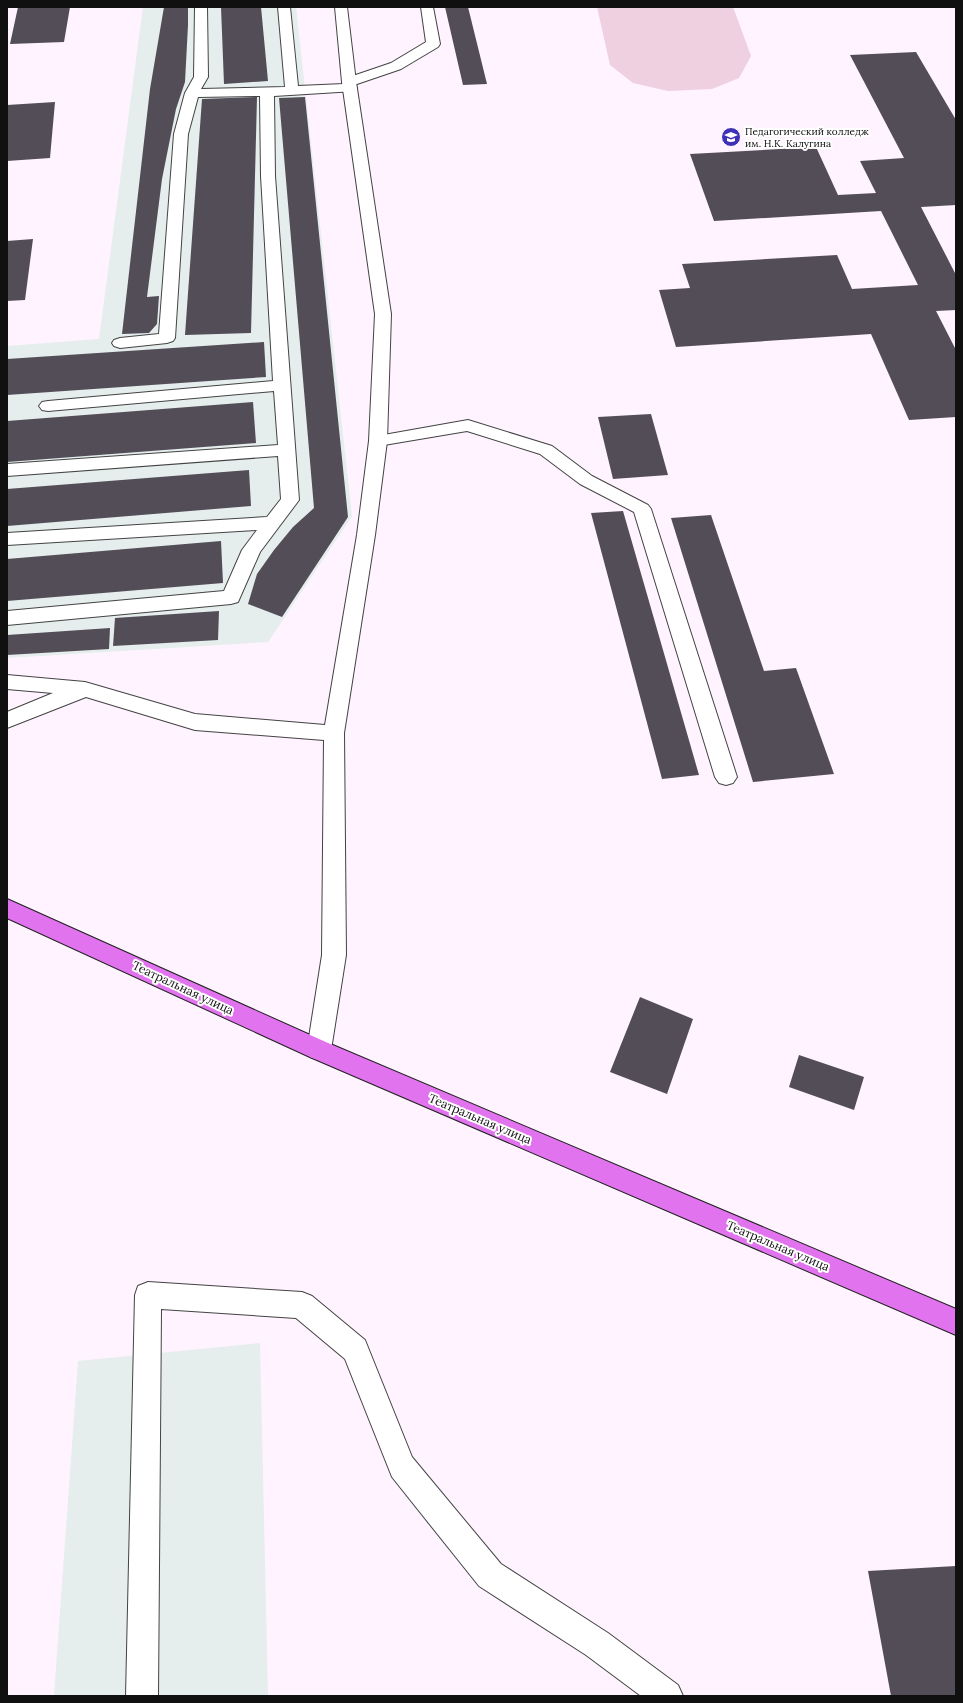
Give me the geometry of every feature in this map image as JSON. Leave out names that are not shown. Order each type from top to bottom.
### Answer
[{"type":"main road","name":"Театральная улица","points":[[7,908],[319,1050],[956,1322]]},
{"type":"street","points":[[120,342],[167,338],[181,134],[192,93],[201,78],[201,7]]},
{"type":"street","points":[[284,7],[292,90]]},
{"type":"street","points":[[319,1050],[334,955],[334,733],[366,535],[378,441],[383,314],[349,85],[341,7]]},
{"type":"street","points":[[192,93],[268,92],[349,85],[396,66],[433,44],[426,7]]},
{"type":"street","points":[[7,618],[232,597],[251,550],[290,500],[268,176],[268,92]]},
{"type":"street","points":[[48,406],[282,384]]},
{"type":"street","points":[[378,441],[468,425],[546,450],[586,480],[642,509],[726,778]]},
{"type":"street","points":[[7,470],[286,450]]},
{"type":"street","points":[[7,539],[272,522]]},
{"type":"street","points":[[7,682],[85,689],[195,722],[334,733]]},
{"type":"street","points":[[7,720],[85,689]]},
{"type":"street","points":[[142,1696],[148,1295],[302,1305],[356,1350],[402,1467],[490,1574],[597,1644],[667,1696]]},
{"type":"shaded area","points":[[143,7],[296,7],[352,516],[268,642],[7,658],[7,346],[99,339]]},
{"type":"shaded area","points":[[597,7],[733,7],[751,56],[739,78],[712,89],[668,91],[633,83],[610,65]]},
{"type":"shaded area","points":[[260,1343],[268,1696],[54,1696],[78,1361]]},
{"type":"building","points":[[18,7],[70,7],[64,42],[10,44]]},
{"type":"building","points":[[164,7],[188,7],[188,25],[185,82],[176,109],[162,179],[147,297],[159,296],[157,324],[149,333],[122,334],[150,89]]},
{"type":"building","points":[[221,7],[261,7],[268,81],[224,84]]},
{"type":"building","points":[[445,7],[468,7],[487,84],[463,85]]},
{"type":"building","points":[[916,52],[956,120],[956,205],[921,207],[956,275],[956,310],[936,311],[956,350],[956,417],[909,420],[871,334],[676,347],[659,290],[690,288],[682,264],[837,255],[852,289],[918,285],[881,211],[714,221],[690,154],[816,147],[838,195],[876,193],[860,161],[904,158],[850,55]]},
{"type":"building","points":[[257,97],[251,333],[185,335],[202,99]]},
{"type":"building","points":[[305,97],[348,517],[282,617],[248,604],[257,574],[293,527],[314,508],[279,98]]},
{"type":"building","points":[[55,102],[50,158],[7,161],[7,105]]},
{"type":"building","points":[[33,239],[25,300],[7,301],[7,241]]},
{"type":"building","points":[[264,342],[266,377],[7,395],[7,359]]},
{"type":"building","points":[[253,402],[256,443],[7,462],[7,421]]},
{"type":"building","points":[[651,414],[668,475],[613,479],[598,417]]},
{"type":"building","points":[[249,470],[251,506],[7,526],[7,489]]},
{"type":"building","points":[[623,511],[699,775],[662,779],[591,513]]},
{"type":"building","points":[[711,515],[764,671],[796,668],[834,774],[753,782],[671,518]]},
{"type":"building","points":[[221,541],[223,583],[7,601],[7,559]]},
{"type":"building","points":[[219,611],[218,640],[113,646],[115,618]]},
{"type":"building","points":[[110,628],[109,649],[7,655],[7,635]]},
{"type":"building","points":[[640,997],[693,1019],[667,1094],[610,1072]]},
{"type":"building","points":[[799,1055],[864,1077],[854,1110],[789,1087]]},
{"type":"building","points":[[956,1566],[956,1696],[891,1696],[868,1571]]},
{"type":"place","name":"Педагогический колледж им. Н.К. Калугина","points":[[731,137]]}]
